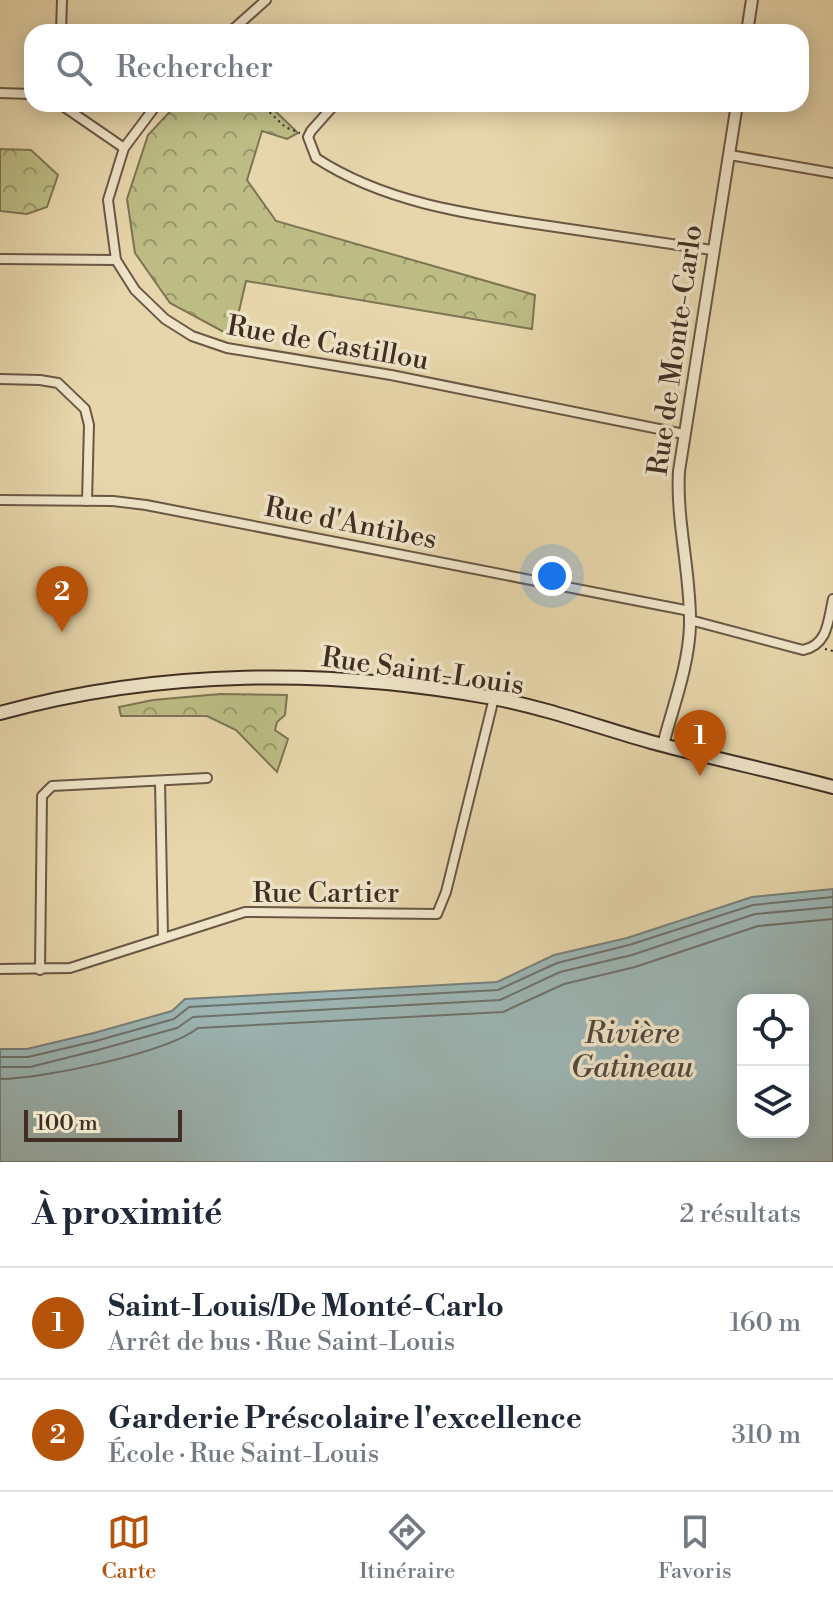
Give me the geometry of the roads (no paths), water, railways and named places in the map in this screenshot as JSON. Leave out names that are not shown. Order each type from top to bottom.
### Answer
[{"type":"main road","name":"Rue Saint-Louis","points":[[0,713],[46,701],[151,684],[273,676],[385,683],[494,698],[663,745],[833,787]]},
{"type":"street","points":[[61,24],[62,0]]},
{"type":"street","points":[[239,24],[266,0]]},
{"type":"street","points":[[748,24],[752,0]]},
{"type":"street","points":[[0,93],[24,94]]},
{"type":"street","points":[[72,112],[124,148]]},
{"type":"street","name":"Rue de Castillou","points":[[151,112],[124,148],[108,200],[116,260],[135,290],[165,319],[192,336],[227,348],[391,375],[684,434]]},
{"type":"street","points":[[328,112],[308,137],[316,158],[333,170],[376,189],[440,208],[712,250]]},
{"type":"street","name":"Rue de Monte-Carlo","points":[[663,745],[687,651],[690,615],[678,496],[684,434],[736,112]]},
{"type":"street","points":[[730,155],[833,173]]},
{"type":"street","points":[[0,259],[116,260]]},
{"type":"street","points":[[0,379],[58,383],[85,409],[89,425],[87,501]]},
{"type":"street","name":"Rue d'Antibes","points":[[0,500],[146,505],[690,615],[803,650],[817,646],[824,636],[833,599]]},
{"type":"street","name":"Rue Cartier","points":[[0,969],[70,968],[245,912],[437,914],[446,892],[494,698]]},
{"type":"street","points":[[40,970],[42,796],[52,786],[207,778]]},
{"type":"street","points":[[160,781],[163,937]]},
{"type":"water","name":"Rivière Gatineau","points":[[833,889],[833,1162],[0,1162],[0,1049],[27,1049],[94,1033],[172,1011],[185,999],[497,982],[554,955],[627,938],[752,897]]},
{"type":"place","name":"Garderie Préscolaire l'excellence","points":[[62,632]]},
{"type":"place","name":"Saint-Louis/De Monté-Carlo","points":[[700,776]]}]
